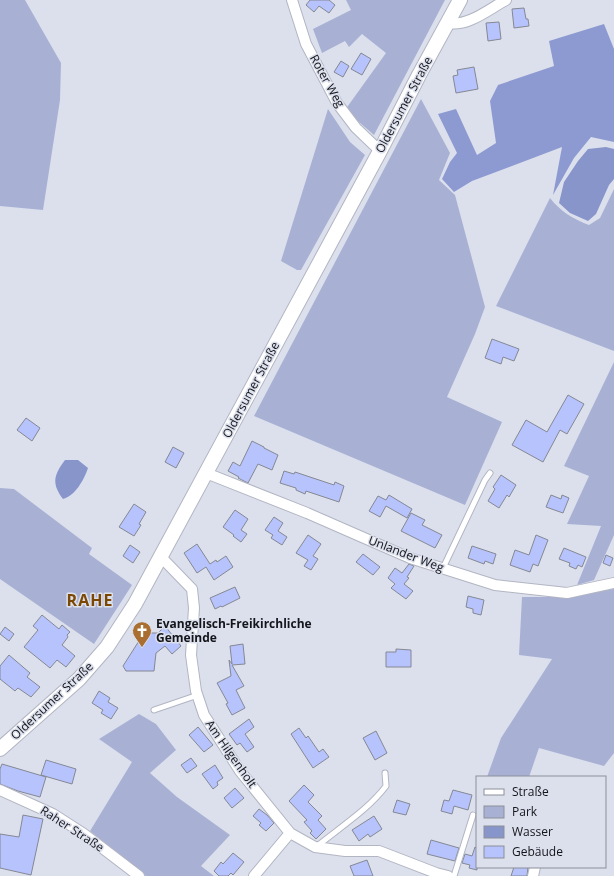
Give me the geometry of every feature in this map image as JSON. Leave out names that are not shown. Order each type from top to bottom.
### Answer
[{"type":"main road","name":"Oldersumer Straße","points":[[0,749],[79,679],[107,647],[135,604],[460,0]]},
{"type":"street","name":"Roter Weg","points":[[292,0],[306,44],[337,103],[356,128],[380,151]]},
{"type":"street","points":[[448,23],[454,24],[466,22],[506,0]]},
{"type":"street","name":"Unlander Weg","points":[[206,474],[307,513],[410,558],[495,585],[567,593],[614,583]]},
{"type":"street","name":"Am Hilgenholt","points":[[161,557],[192,589],[194,608],[191,655],[198,695],[204,716],[240,771],[290,833]]},
{"type":"street","name":"Raher Straße","points":[[0,790],[53,814],[84,834],[139,876]]},
{"type":"street","points":[[254,876],[290,833],[315,847],[345,851],[379,851],[436,873],[448,876]]},
{"type":"lane","points":[[443,568],[485,480],[490,473]]},
{"type":"lane","points":[[154,710],[198,695]]},
{"type":"lane","points":[[315,847],[380,793],[386,786],[385,773]]},
{"type":"lane","points":[[454,876],[473,815]]},
{"type":"green space","points":[[0,0],[25,0],[61,63],[60,100],[43,210],[0,206]]},
{"type":"green space","points":[[346,0],[445,0],[374,135],[345,110],[386,53],[362,34],[349,47],[345,41],[322,53],[313,29],[351,10]]},
{"type":"green space","points":[[421,99],[450,153],[439,180],[455,195],[485,307],[475,334],[447,397],[502,422],[465,505],[254,416]]},
{"type":"green space","points":[[328,109],[350,142],[365,155],[301,270],[297,270],[281,261]]},
{"type":"green space","points":[[614,189],[614,351],[496,306],[550,198],[567,214],[589,225],[600,218]]},
{"type":"green space","points":[[614,362],[614,535],[594,580],[577,585],[601,526],[567,524],[589,476],[564,466]]},
{"type":"green space","points":[[0,488],[14,489],[92,548],[89,554],[132,585],[94,644],[0,579]]},
{"type":"green space","points":[[614,589],[614,753],[604,766],[539,748],[529,776],[487,776],[501,738],[552,659],[519,655],[522,597],[567,597]]},
{"type":"green space","points":[[139,714],[156,724],[176,750],[150,773],[177,797],[230,835],[201,866],[214,876],[146,876],[90,831],[132,762],[99,739]]},
{"type":"shaded area","points":[[604,24],[614,49],[614,142],[591,137],[574,158],[553,195],[562,147],[472,181],[454,192],[442,179],[450,162],[457,153],[438,114],[456,109],[477,155],[496,143],[490,101],[498,85],[554,66],[549,41]]},
{"type":"water","points":[[606,147],[614,149],[614,179],[609,185],[596,214],[588,221],[570,213],[559,203],[564,182],[588,149]]},
{"type":"water","points":[[65,460],[78,460],[88,468],[75,491],[63,499],[55,484],[55,479],[58,470]]},
{"type":"building","points":[[310,0],[329,0],[335,5],[329,13],[319,6],[314,12],[306,5]]},
{"type":"building","points":[[524,8],[529,26],[514,28],[512,9]]},
{"type":"building","points":[[499,22],[501,39],[488,41],[486,23]]},
{"type":"building","points":[[361,53],[371,59],[362,75],[351,69]]},
{"type":"building","points":[[341,61],[349,66],[343,77],[334,72]]},
{"type":"building","points":[[474,67],[478,89],[456,93],[453,76],[458,75],[457,70]]},
{"type":"building","points":[[492,339],[519,349],[514,361],[503,357],[501,364],[485,358]]},
{"type":"building","points":[[568,395],[584,404],[567,434],[560,430],[543,462],[512,445],[526,420],[547,432]]},
{"type":"building","points":[[26,418],[40,428],[32,441],[17,430]]},
{"type":"building","points":[[252,441],[278,455],[272,470],[258,464],[248,483],[228,471],[233,462],[240,466]]},
{"type":"building","points":[[173,447],[184,453],[176,468],[165,462]]},
{"type":"building","points":[[284,471],[294,474],[295,472],[334,485],[335,482],[344,486],[339,502],[306,491],[305,494],[296,490],[296,488],[280,483]]},
{"type":"building","points":[[501,475],[516,485],[509,497],[507,495],[499,508],[488,501],[495,489],[493,487]]},
{"type":"building","points":[[389,495],[412,509],[407,518],[386,506],[380,517],[369,511],[378,496],[386,500]]},
{"type":"building","points":[[551,495],[561,499],[562,495],[569,498],[563,513],[546,507]]},
{"type":"building","points":[[134,504],[146,512],[139,524],[141,525],[134,536],[119,527]]},
{"type":"building","points":[[235,510],[248,519],[241,530],[247,534],[241,542],[223,527]]},
{"type":"building","points":[[411,513],[425,520],[422,525],[442,535],[435,548],[401,531]]},
{"type":"building","points":[[274,517],[283,523],[278,531],[287,537],[282,545],[271,538],[273,535],[265,530]]},
{"type":"building","points":[[308,535],[321,544],[313,556],[318,559],[311,570],[304,566],[308,560],[296,553]]},
{"type":"building","points":[[536,535],[548,540],[538,566],[533,564],[530,572],[510,565],[515,550],[529,555]]},
{"type":"building","points":[[197,544],[210,564],[216,560],[217,562],[226,556],[233,567],[214,580],[206,567],[197,573],[184,553]]},
{"type":"building","points":[[130,545],[140,552],[133,563],[123,556]]},
{"type":"building","points":[[472,546],[496,554],[493,564],[485,561],[484,564],[468,558]]},
{"type":"building","points":[[564,548],[586,557],[582,567],[578,565],[576,569],[569,566],[570,563],[559,559]]},
{"type":"building","points":[[363,554],[380,567],[373,575],[356,562]]},
{"type":"building","points":[[606,555],[613,558],[610,566],[603,563]]},
{"type":"building","points":[[409,564],[414,566],[407,577],[409,578],[404,584],[413,591],[406,599],[391,588],[395,584],[388,578],[395,568],[402,573]]},
{"type":"building","points":[[235,587],[240,598],[215,609],[210,598]]},
{"type":"building","points":[[468,596],[484,600],[481,615],[473,613],[473,609],[466,607]]},
{"type":"building","points":[[42,615],[59,629],[62,625],[70,632],[62,645],[75,656],[66,667],[57,660],[50,668],[24,647],[38,630],[33,626]]},
{"type":"building","points":[[165,626],[181,646],[172,654],[165,646],[156,653],[154,671],[126,671],[123,666],[144,633],[158,633]]},
{"type":"building","points":[[5,627],[14,634],[9,641],[0,634]]},
{"type":"building","points":[[243,644],[245,664],[232,665],[244,686],[236,690],[245,708],[232,715],[226,704],[228,703],[217,683],[231,676],[229,660],[232,664],[230,646]]},
{"type":"building","points":[[396,649],[411,650],[411,667],[386,667],[386,652],[396,652]]},
{"type":"building","points":[[9,655],[30,673],[27,677],[40,687],[31,697],[18,688],[15,691],[0,679],[0,666]]},
{"type":"building","points":[[99,691],[110,698],[108,702],[118,708],[111,719],[101,713],[103,710],[92,703]]},
{"type":"building","points":[[249,719],[254,727],[245,734],[254,747],[247,752],[240,743],[237,745],[229,734]]},
{"type":"building","points":[[198,727],[213,745],[204,752],[189,735]]},
{"type":"building","points":[[299,728],[306,738],[308,736],[319,752],[323,749],[329,757],[313,768],[291,734]]},
{"type":"building","points":[[376,731],[387,753],[375,760],[363,738]]},
{"type":"building","points":[[191,758],[197,766],[187,773],[181,765]]},
{"type":"building","points":[[46,760],[76,769],[72,784],[41,775]]},
{"type":"building","points":[[2,764],[46,777],[40,797],[0,784],[0,769]]},
{"type":"building","points":[[215,765],[223,778],[217,782],[218,785],[213,789],[202,774]]},
{"type":"building","points":[[304,785],[314,795],[308,802],[322,816],[318,820],[326,829],[316,839],[310,833],[312,831],[304,822],[307,820],[289,801]]},
{"type":"building","points":[[235,788],[244,798],[232,808],[224,798]]},
{"type":"building","points":[[453,790],[472,795],[468,810],[454,806],[452,814],[441,811],[444,800],[449,801]]},
{"type":"building","points":[[397,800],[410,804],[406,815],[393,812]]},
{"type":"building","points":[[259,809],[274,823],[266,831],[259,825],[261,823],[253,816]]},
{"type":"building","points":[[23,815],[43,819],[31,875],[0,868],[0,834],[19,837]]},
{"type":"building","points":[[374,816],[382,829],[370,837],[368,834],[359,841],[352,830]]},
{"type":"building","points":[[431,840],[459,848],[455,861],[427,854]]},
{"type":"building","points":[[475,847],[477,870],[469,868],[470,865],[462,863],[465,854],[472,856]]},
{"type":"building","points":[[233,853],[244,862],[233,875],[231,873],[228,876],[219,876],[214,871],[221,862],[223,864]]},
{"type":"building","points":[[367,860],[373,876],[354,876],[350,866]]},
{"type":"building","points":[[514,868],[528,868],[527,876],[511,876]]},
{"type":"place","name":"Evangelisch-Freikirchliche Gemeinde","points":[[142,648]]},
{"type":"district","name":"RAHE","points":[[90,600]]}]
